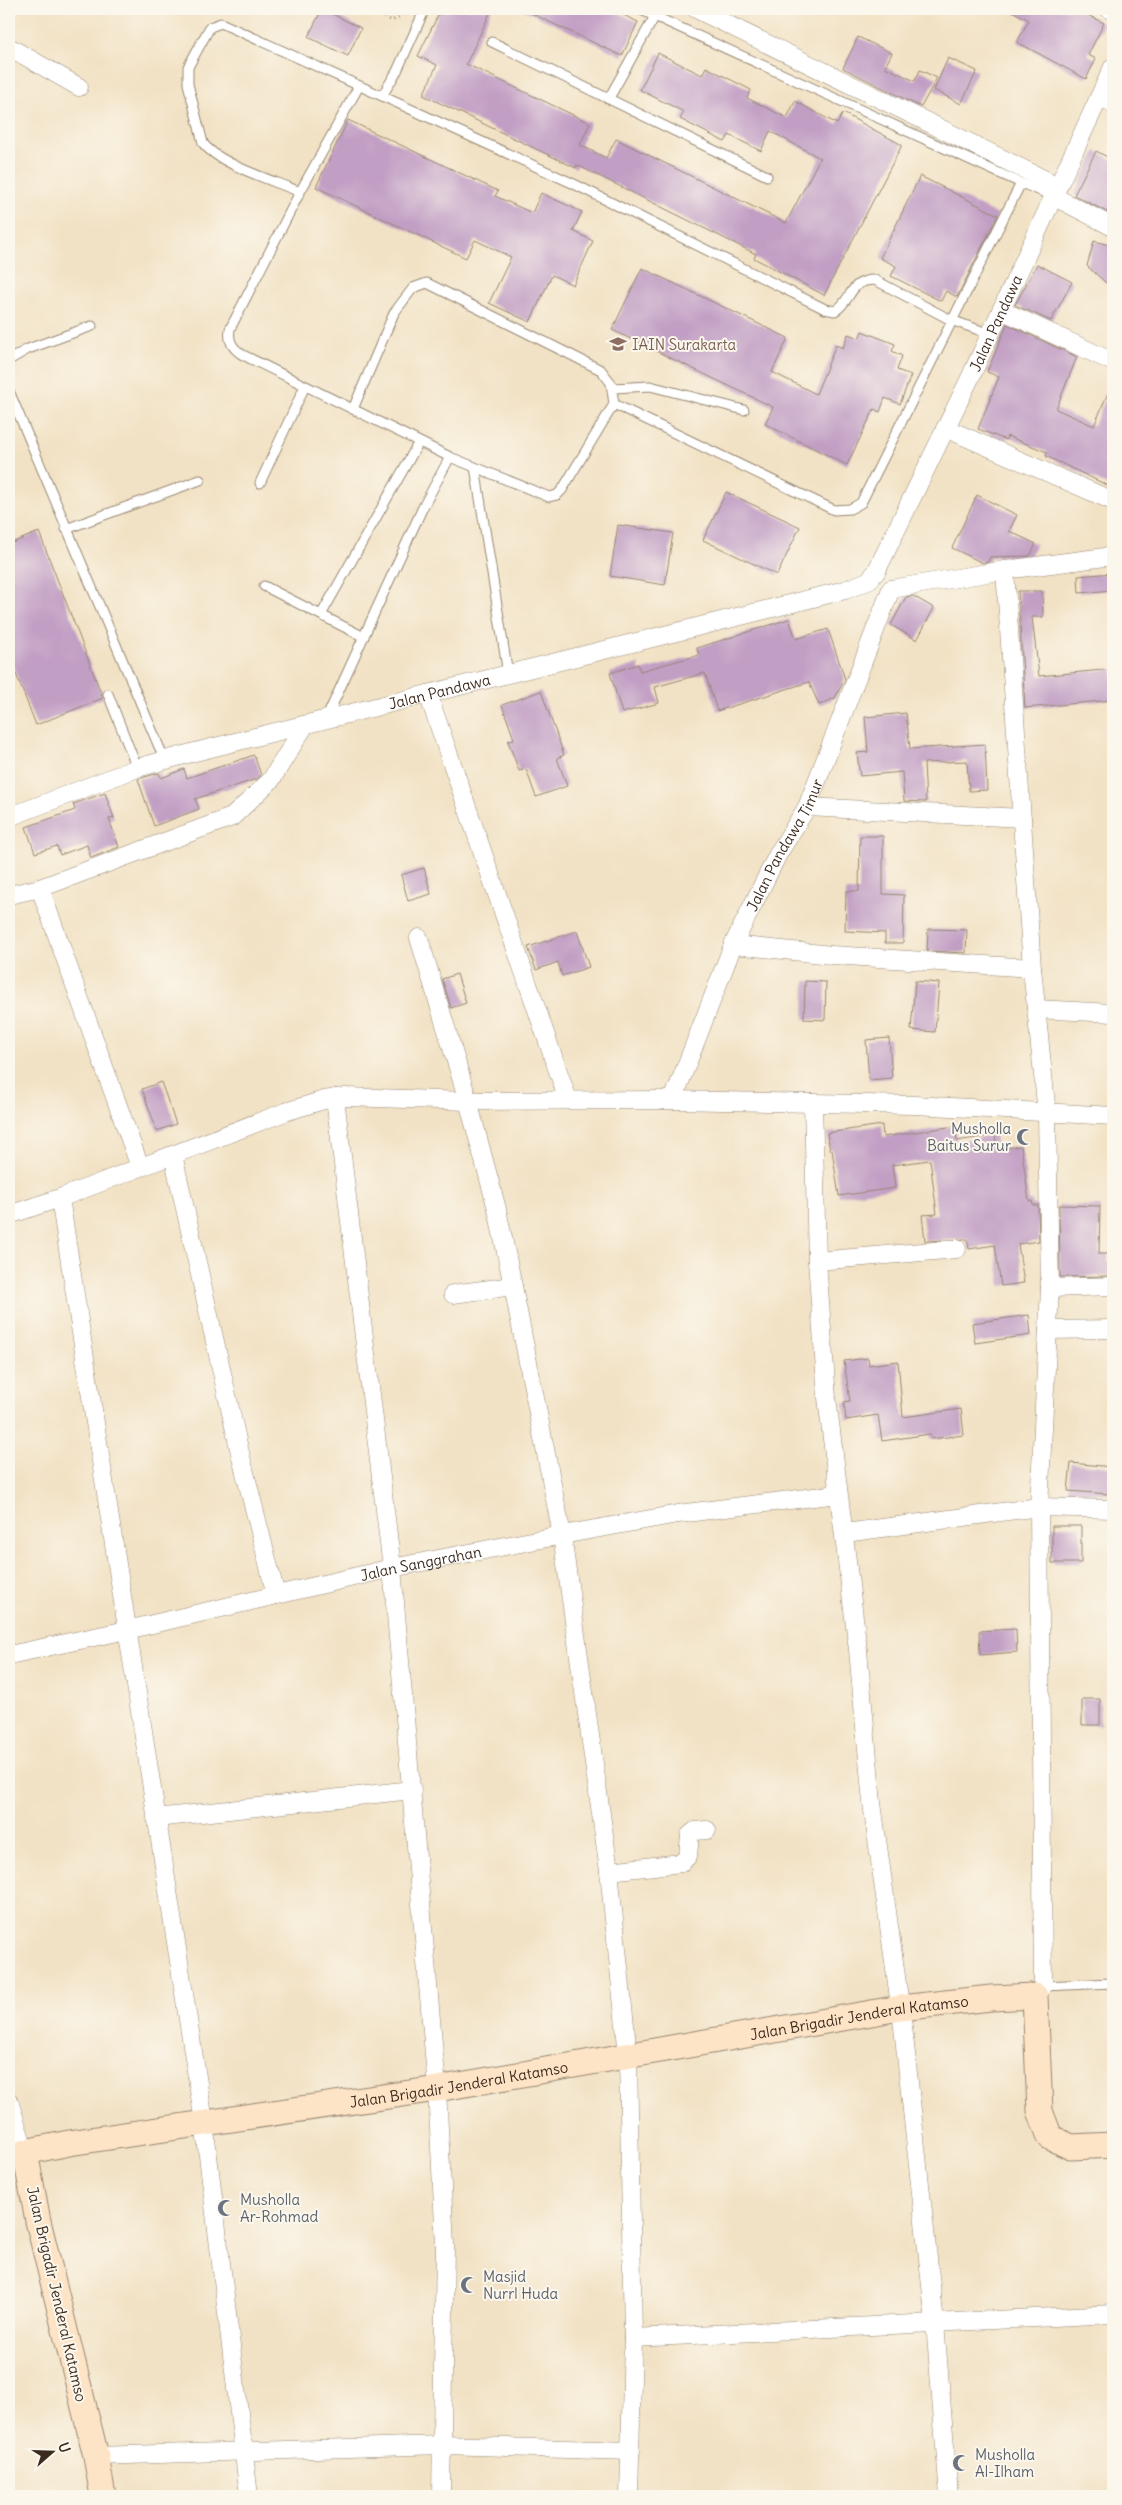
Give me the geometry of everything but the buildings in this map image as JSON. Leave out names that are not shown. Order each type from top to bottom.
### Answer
[{"type":"main road","name":"Jalan Brigadir Jenderal Katamso","points":[[103,2496],[96,2456],[38,2220],[17,2154],[69,2143],[204,2122],[437,2089],[900,2008],[1039,1991]]},
{"type":"main road","points":[[1039,1991],[1040,2111],[1050,2137],[1071,2147],[1113,2145]]},
{"type":"street","points":[[696,9],[1055,191],[1113,227]]},
{"type":"street","points":[[1109,9],[1113,11]]},
{"type":"street","points":[[9,47],[79,87]]},
{"type":"street","name":"Jalan Pandawa","points":[[9,817],[137,768],[845,590],[862,584],[873,577],[990,334],[1055,191],[1106,100],[1113,67]]},
{"type":"street","points":[[1001,310],[1113,362]]},
{"type":"street","points":[[945,428],[1113,501]]},
{"type":"street","points":[[873,577],[891,589],[1005,570],[1113,556]]},
{"type":"street","points":[[1005,570],[1032,968],[1047,1114],[1050,1288],[1039,1507],[1039,1991]]},
{"type":"street","name":"Jalan Pandawa Timur","points":[[673,1100],[733,944],[778,854],[808,807],[891,589]]},
{"type":"street","points":[[428,694],[568,1100]]},
{"type":"street","points":[[9,895],[40,888],[224,822],[232,817],[271,780],[305,725]]},
{"type":"street","points":[[808,807],[1022,818]]},
{"type":"street","points":[[40,888],[140,1167]]},
{"type":"street","points":[[419,938],[468,1101],[497,1209],[513,1286],[562,1535],[609,1871],[628,2055],[633,2338],[631,2451],[628,2496]]},
{"type":"street","points":[[733,944],[832,955],[1032,968]]},
{"type":"street","points":[[1036,1009],[1113,1013]]},
{"type":"street","points":[[335,1098],[392,1568],[437,2089],[445,2246],[441,2496]]},
{"type":"street","points":[[9,1215],[60,1198],[285,1112],[335,1098],[468,1101],[673,1100],[914,1105],[1047,1114],[1113,1116]]},
{"type":"street","points":[[813,1103],[817,1261],[827,1398],[838,1494],[845,1533],[872,1803],[900,2008],[935,2324],[949,2496]]},
{"type":"street","points":[[173,1155],[240,1453],[276,1595]]},
{"type":"street","points":[[60,1198],[204,2122],[249,2496]]},
{"type":"street","points":[[817,1261],[957,1250]]},
{"type":"street","points":[[453,1294],[513,1286]]},
{"type":"street","points":[[1050,1288],[1113,1286]]},
{"type":"street","points":[[1048,1330],[1113,1329]]},
{"type":"street","name":"Jalan Sanggrahan","points":[[9,1655],[127,1630],[392,1568],[678,1514],[838,1494]]},
{"type":"street","points":[[845,1533],[1039,1507],[1113,1510]]},
{"type":"street","points":[[156,1818],[412,1790]]},
{"type":"street","points":[[609,1871],[681,1863],[688,1856],[690,1835],[707,1830]]},
{"type":"street","points":[[9,2101],[17,2154]]},
{"type":"street","points":[[633,2338],[1113,2314]]},
{"type":"street","points":[[96,2456],[442,2445],[631,2451]]},
{"type":"lane","points":[[382,96],[397,71],[425,9]]},
{"type":"lane","points":[[639,9],[1020,183],[1055,191]]},
{"type":"lane","points":[[608,98],[654,16]]},
{"type":"lane","points":[[300,192],[221,159],[209,151],[203,143],[188,84],[188,68],[210,27],[221,23],[382,96],[582,188],[825,309],[835,312],[857,284],[865,280],[875,280],[951,320],[990,334]]},
{"type":"lane","points":[[492,42],[767,176]]},
{"type":"lane","points":[[353,410],[394,313],[413,288],[427,283],[601,370],[613,388],[614,404],[562,490],[557,495],[543,495],[450,457],[353,410],[243,355],[233,348],[229,337],[234,320],[300,192],[359,86]]},
{"type":"lane","points":[[614,404],[834,510],[846,510],[861,503],[1020,183]]},
{"type":"lane","points":[[9,360],[28,349],[92,326]]},
{"type":"lane","points":[[260,483],[306,386]]},
{"type":"lane","points":[[613,388],[650,386],[744,410]]},
{"type":"lane","points":[[9,391],[165,761]]},
{"type":"lane","points":[[321,615],[419,442]]},
{"type":"lane","points":[[326,719],[423,507],[450,457]]},
{"type":"lane","points":[[475,467],[508,674]]},
{"type":"lane","points":[[66,529],[200,480]]},
{"type":"lane","points":[[264,586],[364,637]]},
{"type":"lane","points":[[108,694],[137,768]]},
{"type":"lane","points":[[1039,1991],[1113,1983]]},
{"type":"path","points":[[372,9],[392,21],[404,16],[407,9]]},
{"type":"place","name":"IAIN Surakarta","points":[[618,344]]},
{"type":"place","name":"Musholla Baitus Surur","points":[[1025,1137]]},
{"type":"place","name":"Musholla Ar-Rohmad","points":[[226,2208]]},
{"type":"place","name":"Masjid Nurrl Huda","points":[[469,2285]]},
{"type":"place","name":"Musholla Al-Ilham","points":[[961,2463]]}]
